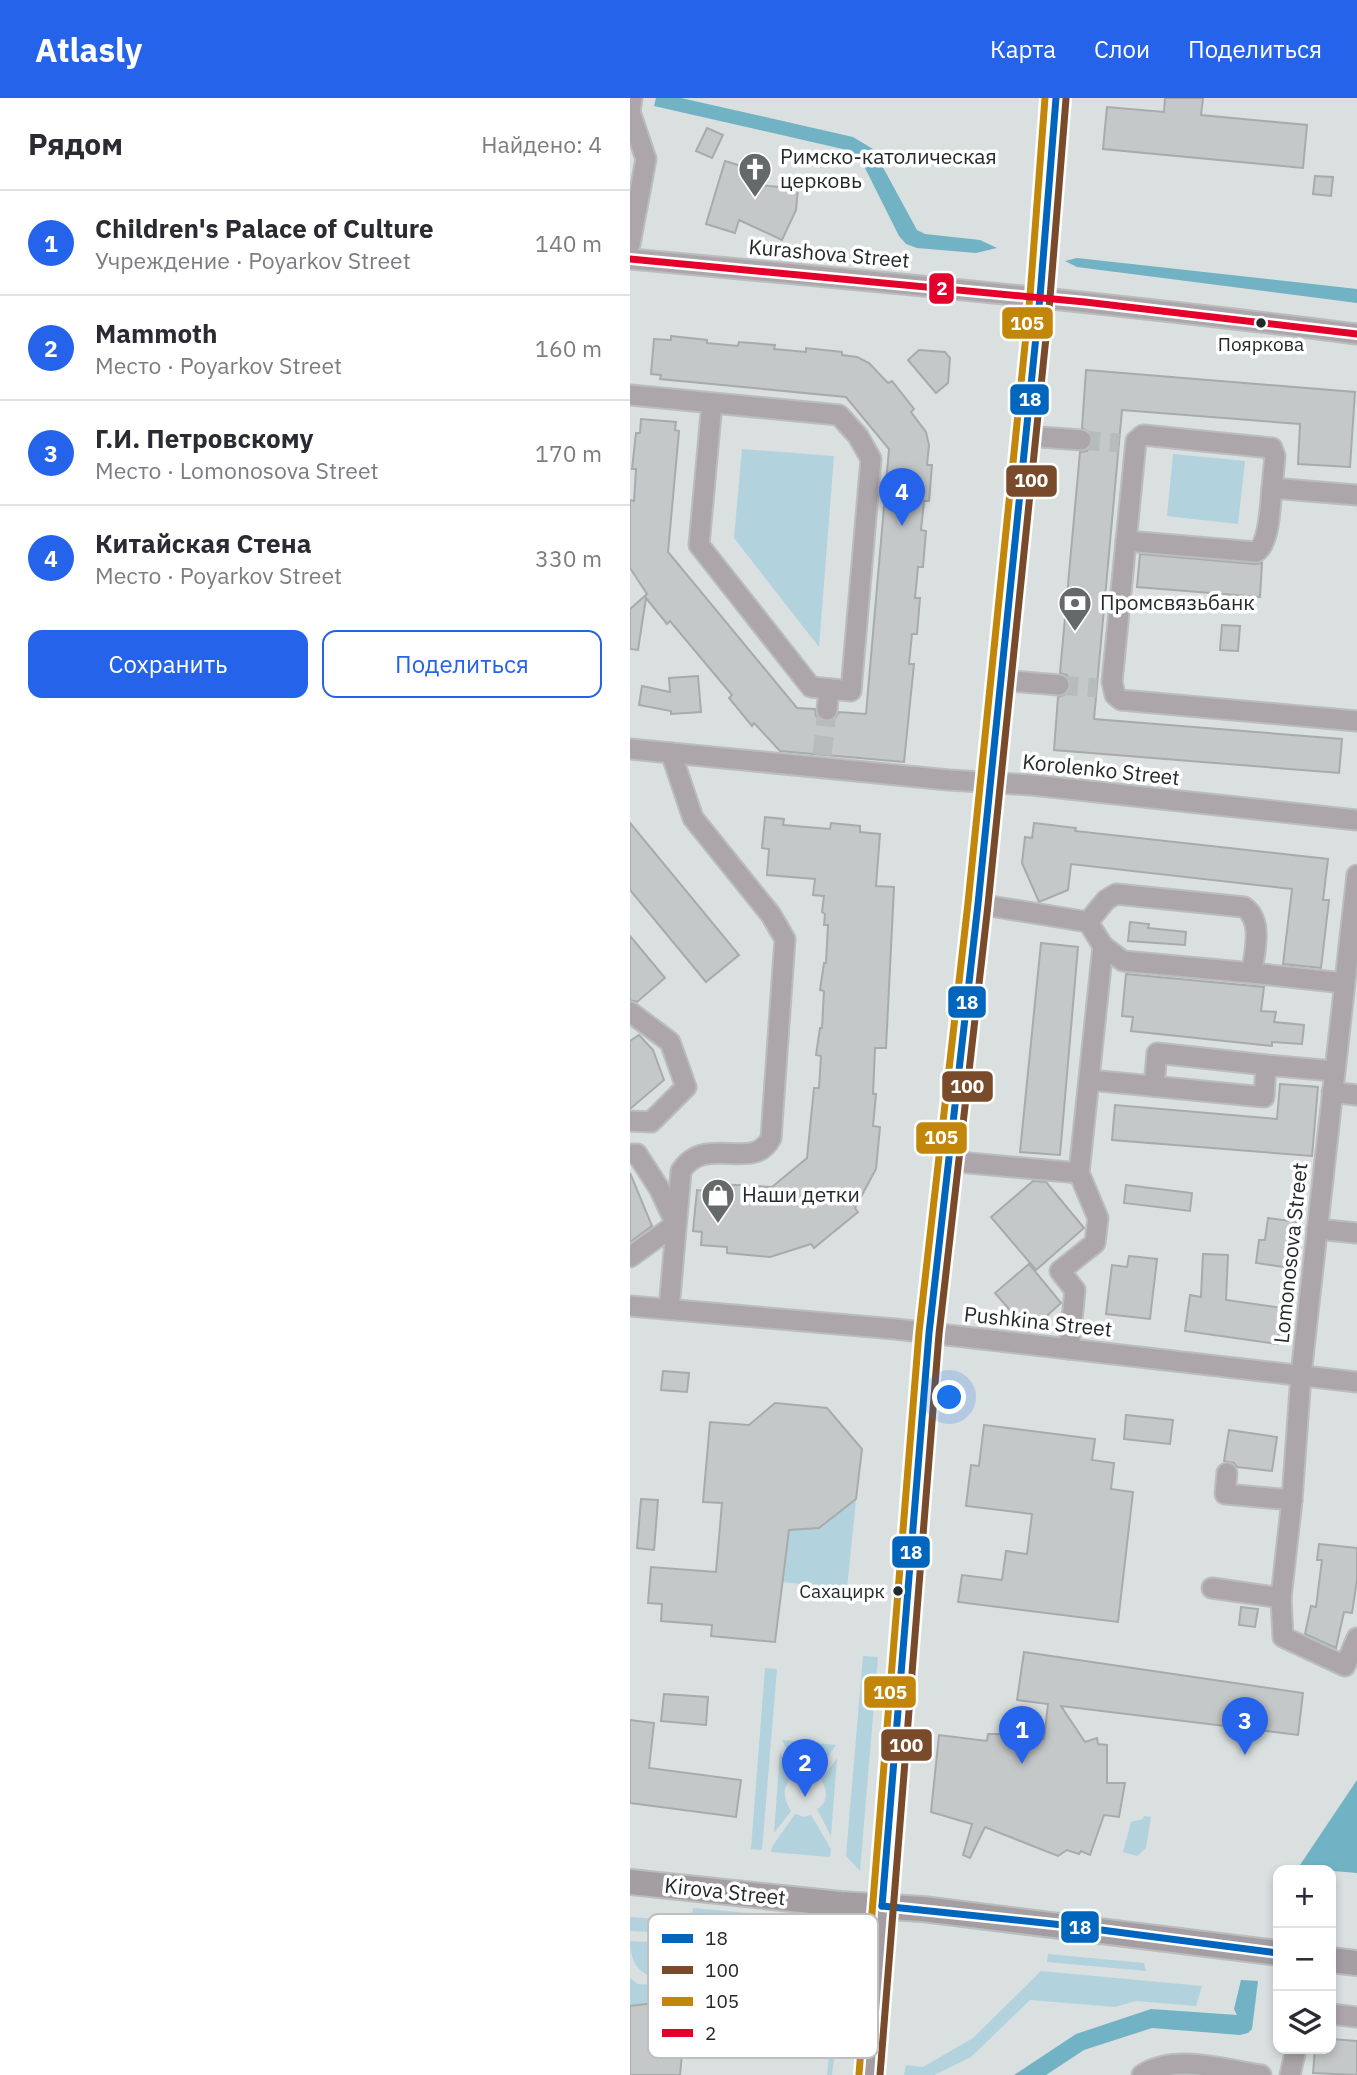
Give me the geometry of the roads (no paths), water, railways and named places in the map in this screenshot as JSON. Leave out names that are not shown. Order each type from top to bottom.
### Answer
[{"type":"main road","points":[[878,1958],[929,1333],[991,782],[1040,297],[1056,98]]},
{"type":"main road","name":"Kirova Street","points":[[630,1882],[1063,1925],[1273,1952]]},
{"type":"main road","points":[[1336,1961],[1357,1963]]},
{"type":"street","points":[[630,244],[646,159],[630,112],[632,98]]},
{"type":"street","name":"Kurashova Street","points":[[630,259],[1206,314],[1357,334]]},
{"type":"street","points":[[630,395],[839,415],[858,436],[871,459],[851,691],[811,687],[699,545],[712,403]]},
{"type":"street","points":[[1126,541],[1256,552],[1260,550],[1265,540],[1275,450],[1143,435],[1127,444],[1126,541],[1112,682],[1105,688],[1121,700],[1357,721]]},
{"type":"street","points":[[1026,436],[1081,440]]},
{"type":"street","points":[[1272,488],[1357,495]]},
{"type":"street","points":[[1000,680],[1059,685]]},
{"type":"street","points":[[827,710],[829,689]]},
{"type":"street","name":"Korolenko Street","points":[[630,749],[822,762],[1357,820]]},
{"type":"street","points":[[668,1309],[681,1171],[688,1161],[700,1154],[757,1153],[767,1147],[771,1138],[785,939],[771,915],[693,818],[671,753]]},
{"type":"street","name":"Lomonosova Street","points":[[1357,874],[1344,983],[1349,1018],[1334,1071],[1280,1598],[1283,1637],[1345,1666],[1357,1638]]},
{"type":"street","points":[[1088,922],[1106,900],[1116,894],[1244,907],[1252,913],[1256,923],[1252,973]]},
{"type":"street","points":[[978,904],[1088,922],[1103,946],[1123,961],[1344,983]]},
{"type":"street","points":[[1069,1349],[1075,1290],[1060,1271],[1095,1243],[1098,1218],[1079,1173],[1103,946]]},
{"type":"street","points":[[630,1012],[670,1042],[686,1087],[652,1122],[630,1121]]},
{"type":"street","points":[[1154,1086],[1157,1053],[1334,1071]]},
{"type":"street","points":[[1090,1080],[1264,1097],[1266,1065]]},
{"type":"street","points":[[1332,1092],[1357,1095]]},
{"type":"street","points":[[630,1154],[638,1154],[659,1188],[676,1224]]},
{"type":"street","points":[[947,1161],[1079,1173]]},
{"type":"street","points":[[630,1257],[676,1224]]},
{"type":"street","points":[[1317,1229],[1357,1233]]},
{"type":"street","name":"Pushkina Street","points":[[630,1306],[929,1333],[1357,1382]]},
{"type":"street","points":[[1227,1473],[1225,1494],[1292,1500]]},
{"type":"street","points":[[1212,1588],[1280,1598]]},
{"type":"street","points":[[1336,2015],[1357,2017]]},
{"type":"street","points":[[1290,2075],[1295,2054]]},
{"type":"street","points":[[1142,2075],[1161,2065],[1178,2063],[1261,2075]]},
{"type":"water","points":[[656,98],[681,98],[853,137],[873,149],[917,230],[925,234],[980,240],[997,248],[976,253],[917,248],[906,244],[899,236],[859,158],[847,150],[654,106]]},
{"type":"water","points":[[1077,258],[1357,289],[1357,303],[1077,267],[1065,261]]},
{"type":"water","points":[[1357,1780],[1357,1873],[1336,1871],[1336,1865],[1300,1865]]},
{"type":"water","points":[[1241,1980],[1258,1981],[1252,2029],[1248,2033],[1240,2035],[1152,2028],[1084,2050],[1046,2075],[1014,2075],[1076,2034],[1151,2009],[1237,2015],[1234,2009]]},
{"type":"tunnel","points":[[1081,440],[1119,443]]},
{"type":"tunnel","points":[[1059,685],[1097,688]]},
{"type":"tunnel","points":[[822,755],[827,710]]},
{"type":"place","name":"Римско-католическая церковь","points":[[755,199]]},
{"type":"place","name":"Пояркова","points":[[1261,323]]},
{"type":"place","name":"Китайская Стена","points":[[902,526]]},
{"type":"place","name":"Промсвязьбанк","points":[[1075,633]]},
{"type":"place","name":"Наши детки","points":[[718,1225]]},
{"type":"place","name":"Сахацирк","points":[[898,1591]]},
{"type":"place","name":"Г.И. Петровскому","points":[[1245,1755]]},
{"type":"place","name":"Children's Palace of Culture","points":[[1022,1764]]},
{"type":"place","name":"Mammoth","points":[[805,1797]]}]
